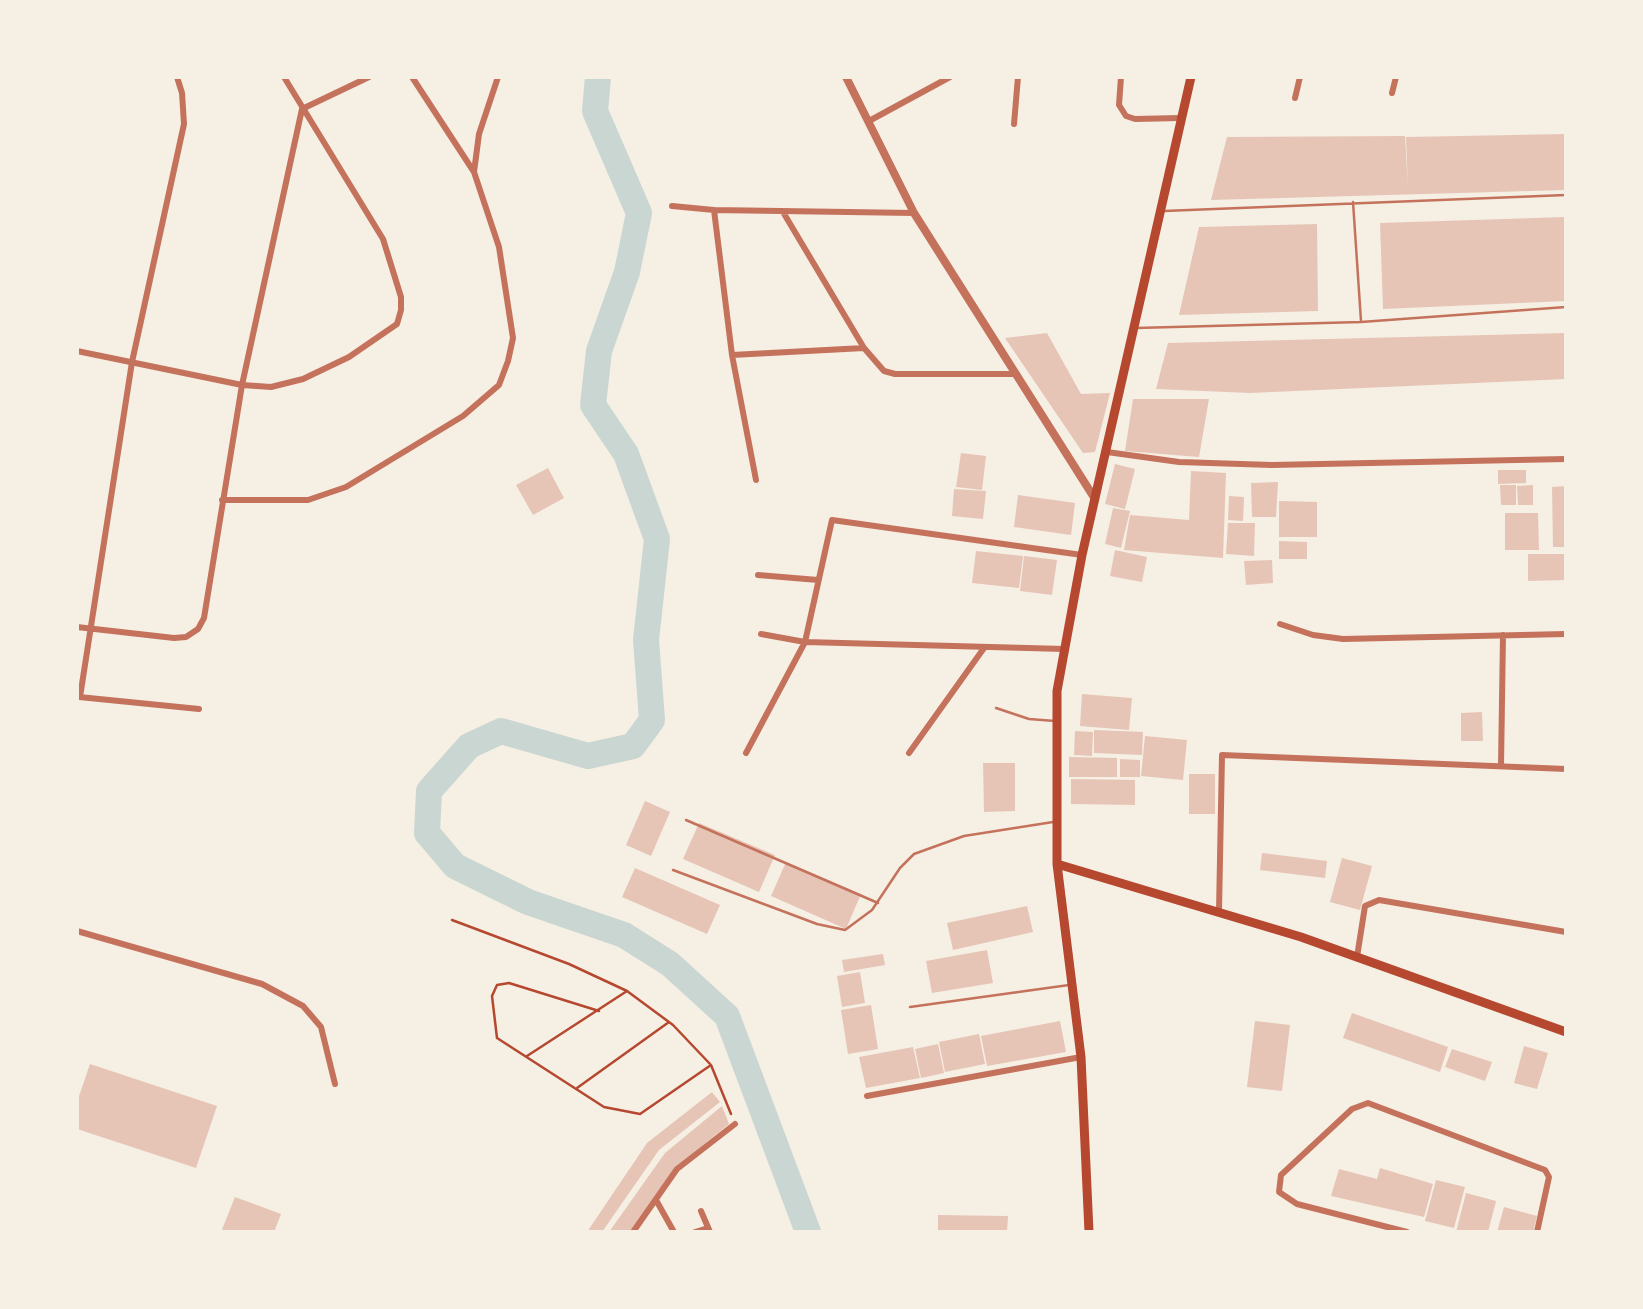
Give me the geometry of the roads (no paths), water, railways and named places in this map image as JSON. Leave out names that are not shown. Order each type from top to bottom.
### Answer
[{"type":"main road","points":[[1089,1232],[1081,1057],[1057,864],[1055,721],[1064,649],[1082,555],[1191,77]]},
{"type":"main road","points":[[1057,864],[1219,911],[1566,1031]]},
{"type":"street","points":[[177,77],[182,93],[184,124],[132,362],[78,697],[199,709]]},
{"type":"street","points":[[77,351],[242,384],[271,387],[303,379],[349,357],[397,324],[401,297],[383,239],[284,77]]},
{"type":"street","points":[[302,109],[369,77]]},
{"type":"street","points":[[222,500],[308,500],[346,487],[463,416],[499,386],[509,362],[513,338],[499,247],[474,172],[412,77]]},
{"type":"street","points":[[474,172],[479,134],[498,77]]},
{"type":"street","points":[[846,77],[914,213],[1095,499]]},
{"type":"street","points":[[869,121],[950,77]]},
{"type":"street","points":[[1014,124],[1018,77]]},
{"type":"street","points":[[1121,77],[1119,105],[1126,116],[1135,119],[1180,118]]},
{"type":"street","points":[[1295,98],[1300,77]]},
{"type":"street","points":[[1392,93],[1396,77]]},
{"type":"street","points":[[77,627],[174,638],[186,637],[198,629],[204,618],[242,384],[302,109]]},
{"type":"street","points":[[672,206],[783,212],[914,213]]},
{"type":"street","points":[[714,210],[733,355],[756,481]]},
{"type":"street","points":[[783,212],[877,366],[895,374],[1016,374]]},
{"type":"street","points":[[733,355],[864,348]]},
{"type":"street","points":[[1107,452],[1179,462],[1272,465],[1566,460]]},
{"type":"street","points":[[747,754],[805,642],[832,520],[1082,555]]},
{"type":"street","points":[[758,575],[818,580]]},
{"type":"street","points":[[1280,624],[1313,635],[1342,639],[1566,634]]},
{"type":"street","points":[[761,634],[805,642],[1064,649]]},
{"type":"street","points":[[1501,766],[1503,635]]},
{"type":"street","points":[[909,754],[984,648]]},
{"type":"street","points":[[1219,911],[1222,755],[1566,769]]},
{"type":"street","points":[[1357,957],[1365,906],[1379,900],[1566,932]]},
{"type":"street","points":[[77,931],[262,984],[303,1006],[321,1027],[335,1084]]},
{"type":"street","points":[[867,1096],[1081,1057]]},
{"type":"street","points":[[1407,1232],[1297,1205],[1279,1192],[1281,1175],[1352,1109],[1368,1103],[1545,1170],[1549,1177],[1537,1232]]},
{"type":"street","points":[[633,1232],[677,1169],[735,1124]]},
{"type":"street","points":[[656,1200],[674,1232]]},
{"type":"street","points":[[695,1232],[709,1230],[701,1211]]},
{"type":"lane","points":[[1161,211],[1566,195]]},
{"type":"lane","points":[[1353,202],[1361,322]]},
{"type":"lane","points":[[1134,328],[1361,322],[1566,307]]},
{"type":"lane","points":[[996,708],[1029,719],[1055,721]]},
{"type":"lane","points":[[686,820],[878,902]]},
{"type":"lane","points":[[673,870],[839,930],[860,921],[878,902],[900,868],[914,854],[964,836],[1056,821]]},
{"type":"lane","points":[[910,1007],[1072,984]]},
{"type":"waterway","points":[[598,77],[595,111],[639,213],[627,272],[599,351],[593,405],[626,454],[657,539],[646,640],[652,720],[633,746],[588,756],[501,731],[469,746],[429,791],[427,833],[455,866],[528,902],[624,935],[670,964],[727,1016],[808,1232]]}]
